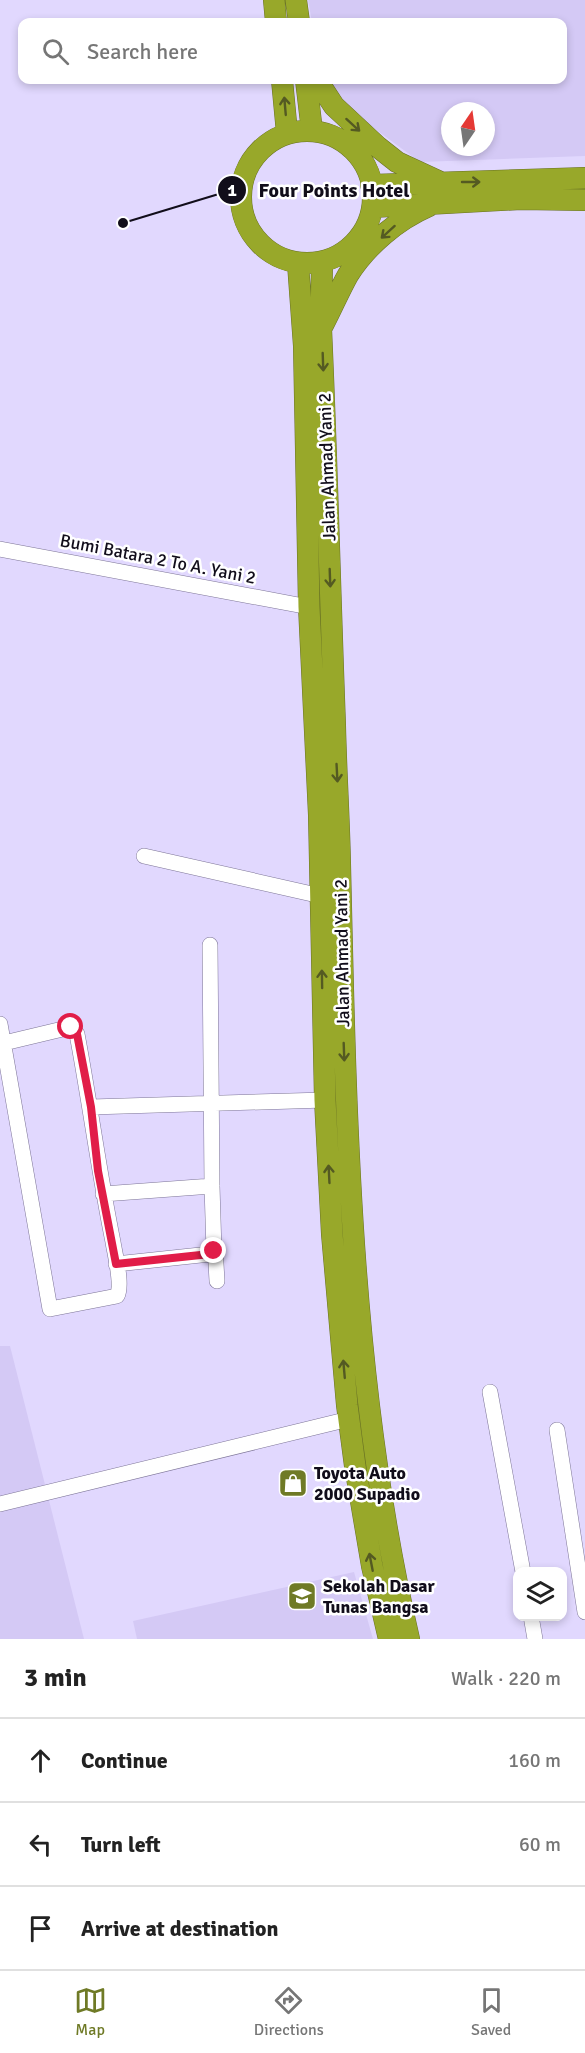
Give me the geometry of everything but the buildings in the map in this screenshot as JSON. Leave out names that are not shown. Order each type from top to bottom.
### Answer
[{"type":"highway","points":[[274,0],[276,18]]},
{"type":"highway","points":[[296,0],[298,18]]},
{"type":"highway","points":[[282,84],[287,133]]},
{"type":"highway","points":[[306,84],[312,131]]},
{"type":"highway","points":[[320,84],[334,106],[378,147],[397,162],[440,182]]},
{"type":"highway","points":[[312,131],[327,134],[343,141],[356,152],[366,166],[373,207],[369,223],[360,238],[347,251],[332,260],[314,264],[298,264],[282,259],[267,251],[255,240],[246,226],[241,211],[240,194],[249,163],[259,150],[272,140],[287,133],[312,131]]},
{"type":"highway","points":[[371,185],[585,178]]},
{"type":"highway","points":[[373,207],[521,199],[585,201]]},
{"type":"highway","points":[[321,328],[350,272],[369,250],[384,234],[408,215],[438,203]]},
{"type":"highway","name":"Jalan Ahmad Yani 2","points":[[322,262],[321,328],[352,1233],[367,1403],[375,1464],[396,1582],[409,1639]]},
{"type":"highway","name":"Jalan Ahmad Yani 2","points":[[298,264],[304,346],[309,607],[321,896],[325,1100],[332,1234],[349,1419],[365,1530],[389,1639]]},
{"type":"street","name":"Bumi Batara 2 To A. Yani 2","points":[[0,549],[309,607]]},
{"type":"street","points":[[144,856],[321,896]]},
{"type":"street","points":[[210,945],[212,1186],[217,1281]]},
{"type":"street","points":[[0,1024],[50,1309],[117,1296],[119,1290],[116,1264],[103,1194],[91,1107],[75,1029],[71,1027],[4,1043]]},
{"type":"street","points":[[91,1107],[325,1100]]},
{"type":"street","points":[[103,1194],[212,1186]]},
{"type":"street","points":[[116,1264],[210,1254],[214,1251],[215,1246]]},
{"type":"street","points":[[490,1392],[522,1567]]},
{"type":"street","points":[[0,1504],[349,1419]]},
{"type":"street","points":[[557,1430],[585,1612]]},
{"type":"street","points":[[532,1621],[535,1639]]},
{"type":"shaded area","points":[[308,0],[585,0],[585,156],[420,162],[341,104],[325,84],[567,84],[567,18],[311,18]]},
{"type":"shaded area","points":[[0,1346],[10,1346],[84,1639],[0,1639]]},
{"type":"shaded area","name":"Sekolah Dasar Tunas Bangsa","points":[[354,1572],[373,1639],[137,1639],[133,1621]]},
{"type":"place","name":"Four Points Hotel","points":[[123,223]]},
{"type":"place","name":"Toyota Auto 2000 Supadio","points":[[293,1483]]},
{"type":"place","name":"Sekolah Dasar Tunas Bangsa","points":[[302,1596]]},
{"type":"route","points":[[71,1027],[77,1034],[91,1107],[98,1171],[116,1264],[210,1254],[214,1251]]}]
